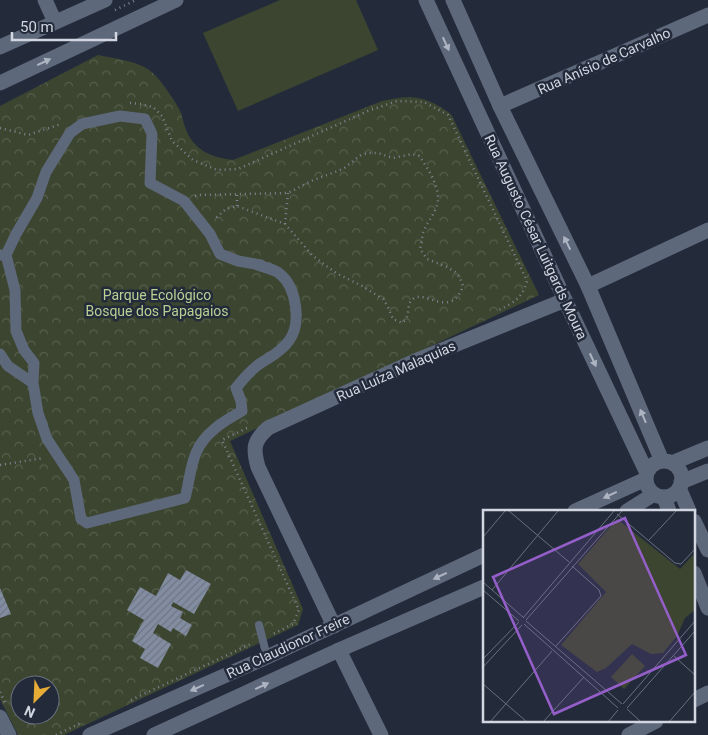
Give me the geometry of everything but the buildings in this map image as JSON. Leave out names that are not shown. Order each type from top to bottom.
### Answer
[{"type":"street","points":[[45,0],[55,22]]},
{"type":"street","points":[[0,47],[105,0]]},
{"type":"street","points":[[0,83],[176,0]]},
{"type":"street","name":"Rua Augusto César Luitgards Moura","points":[[426,0],[646,476],[647,485],[662,501]]},
{"type":"street","name":"Rua Augusto César Luitgards Moura","points":[[453,0],[500,106],[588,286],[667,462],[678,468],[681,475],[680,485],[690,510]]},
{"type":"street","name":"Rua Anísio de Carvalho","points":[[500,106],[708,15]]},
{"type":"street","points":[[255,264],[280,274],[292,292],[296,305],[295,329],[289,341],[276,355],[259,364],[244,377],[236,388],[242,411],[226,420],[208,435],[196,452],[185,498],[87,523],[80,519],[74,480],[47,439],[38,413],[33,383],[34,363],[24,350],[16,331],[15,290],[3,255],[37,198],[46,172],[70,133],[82,124],[120,116],[145,119],[152,134],[150,182],[184,201],[210,234],[220,254],[238,261],[255,264],[270,268]]},
{"type":"street","points":[[588,286],[708,230]]},
{"type":"street","name":"Rua Luíza Malaquias","points":[[334,626],[258,467],[254,448],[260,435],[268,428],[416,361],[565,300]]},
{"type":"street","points":[[0,354],[8,366],[33,383]]},
{"type":"street","points":[[578,510],[646,476],[655,463],[667,462],[708,448]]},
{"type":"street","points":[[630,510],[662,501],[673,495],[680,485],[708,472]]},
{"type":"street","points":[[696,525],[708,550]]},
{"type":"street","name":"Rua Claudionor Freire","points":[[86,729],[267,657],[483,555]]},
{"type":"street","points":[[696,578],[708,608]]},
{"type":"street","name":"Rua Claudionor Freire","points":[[154,735],[339,650],[483,587]]},
{"type":"street","points":[[339,650],[381,735]]},
{"type":"street","points":[[696,699],[708,693]]},
{"type":"street","points":[[0,718],[9,735]]},
{"type":"street","points":[[629,735],[654,722]]},
{"type":"lane","points":[[259,626],[267,657]]},
{"type":"path","points":[[126,103],[153,107],[162,116],[172,141],[193,160],[217,170],[238,169],[368,110],[397,101],[424,102],[448,115],[527,281],[524,293],[513,304],[495,312]]},
{"type":"path","points":[[0,128],[28,135],[61,124]]},
{"type":"path","points":[[184,201],[199,195],[288,193],[311,181],[343,169],[361,156],[369,153],[378,153],[394,158],[412,154],[419,156],[436,188],[438,196],[437,206],[423,233],[420,249],[427,259],[455,272],[463,286],[456,298],[444,303],[421,296],[414,298],[409,303],[407,318],[402,323],[397,322],[393,319],[388,306],[382,300],[362,286],[336,273],[313,256],[285,224],[237,206],[226,209],[217,217],[210,234]]},
{"type":"path","points":[[285,224],[288,193]]},
{"type":"path","points":[[237,194],[237,206]]},
{"type":"path","points":[[248,428],[222,440],[299,610],[293,624],[268,636]]},
{"type":"path","points":[[0,465],[58,456]]},
{"type":"path","points":[[127,702],[251,643]]},
{"type":"path","points":[[56,735],[86,729]]},
{"type":"green space","points":[[280,0],[356,0],[378,50],[238,111],[203,33]]},
{"type":"green space","name":"Parque Ecológico Bosque dos Papagaios","points":[[98,55],[121,59],[150,70],[170,94],[179,109],[190,139],[200,149],[212,155],[233,160],[382,101],[411,97],[419,98],[434,103],[451,114],[539,295],[230,441],[303,609],[298,625],[64,735],[18,735],[13,725],[60,725],[60,675],[10,675],[10,719],[0,699],[0,106]]}]
